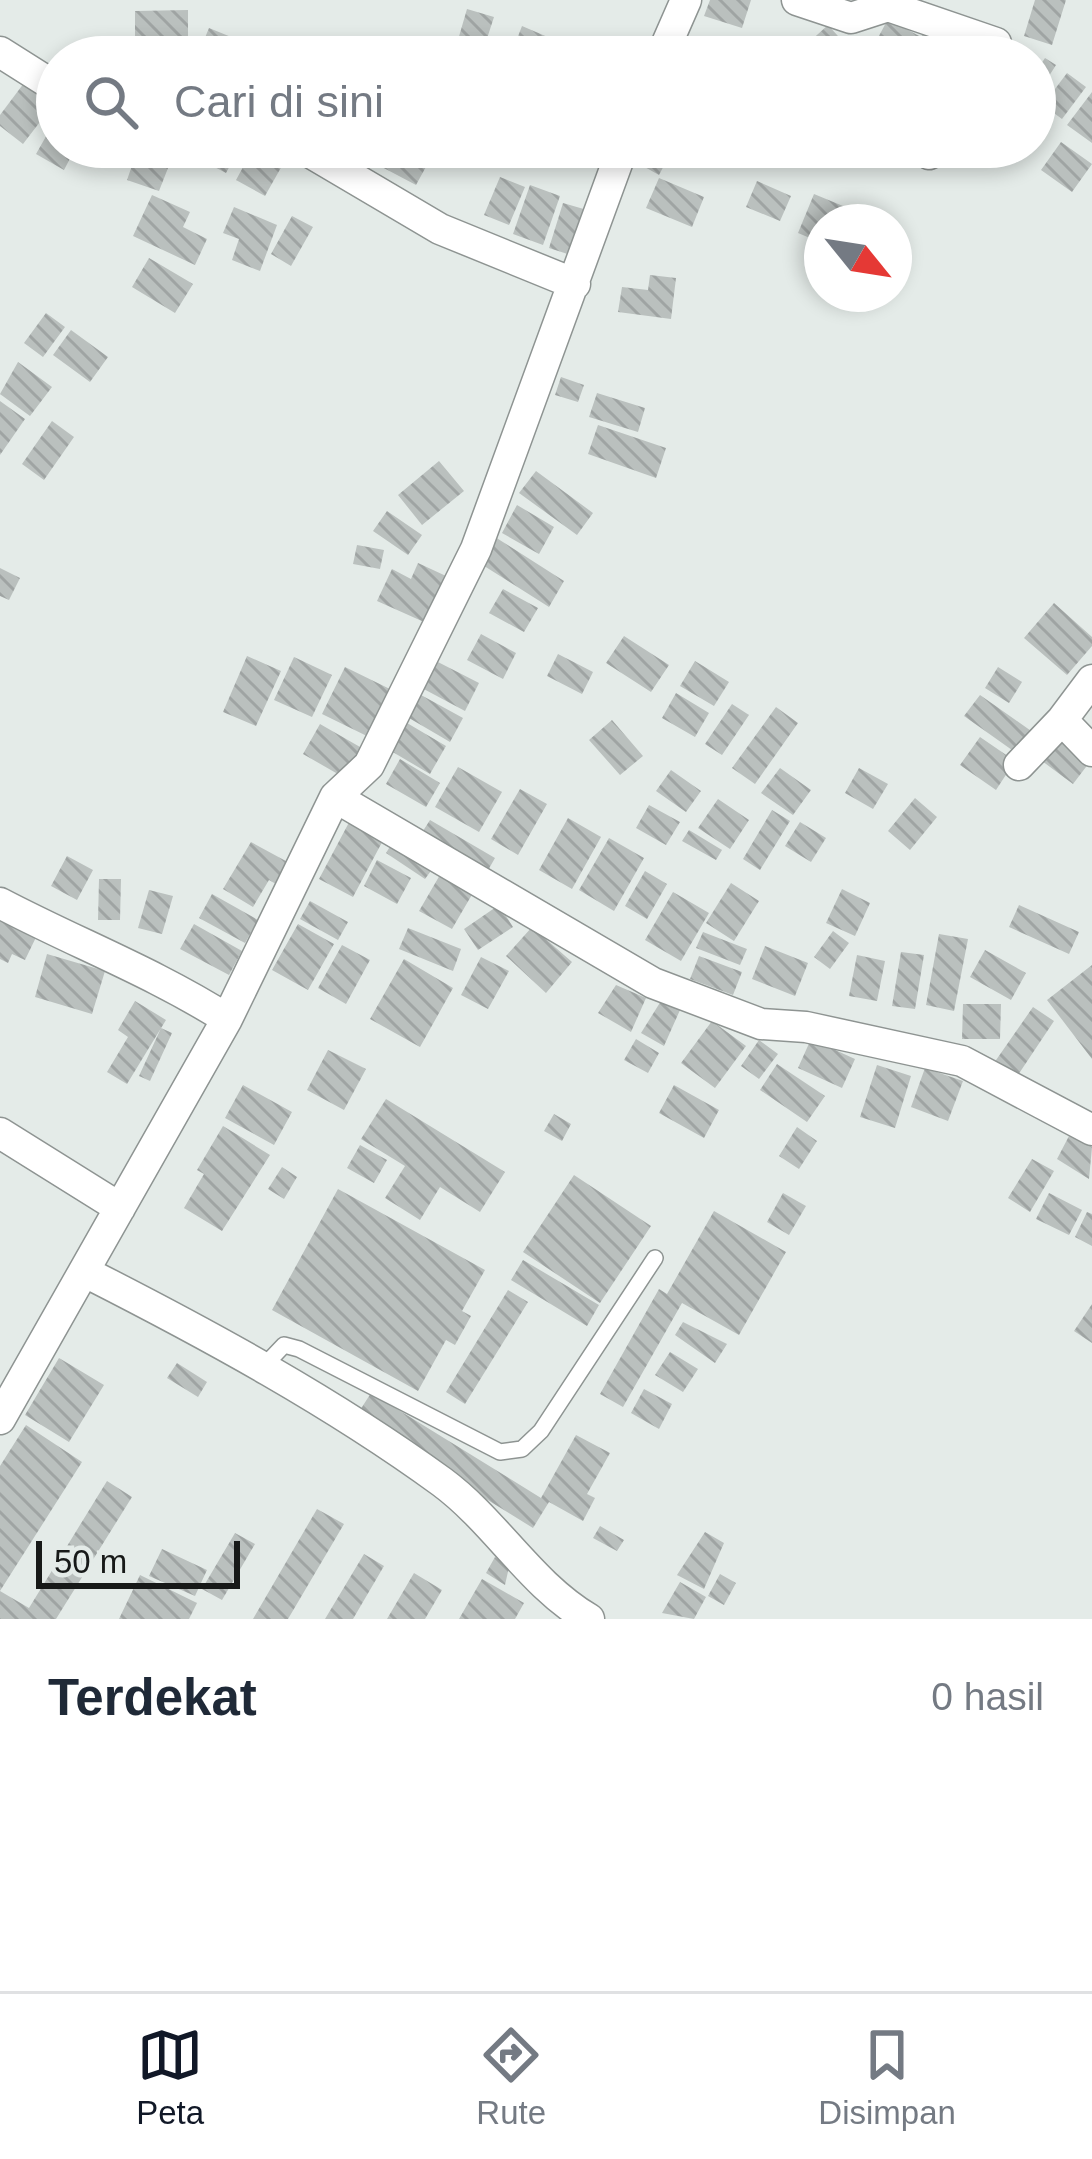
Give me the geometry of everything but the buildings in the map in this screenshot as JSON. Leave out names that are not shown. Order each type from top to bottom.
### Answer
[{"type":"street","points":[[670,36],[686,0]]},
{"type":"street","points":[[797,0],[851,18],[888,6],[962,36]]},
{"type":"street","points":[[0,52],[36,75]]},
{"type":"street","points":[[337,168],[440,229],[575,284]]},
{"type":"street","points":[[0,1419],[87,1274],[227,1019],[334,797],[369,765],[476,549],[616,168]]},
{"type":"street","points":[[1019,765],[1092,680]]},
{"type":"street","points":[[1062,720],[1092,751]]},
{"type":"street","points":[[334,797],[653,983],[761,1024],[806,1027],[962,1061],[1092,1130]]},
{"type":"street","points":[[0,903],[69,941],[148,973],[227,1019]]},
{"type":"street","points":[[0,1133],[120,1208]]},
{"type":"street","points":[[87,1274],[263,1367],[446,1485],[542,1582],[589,1619]]},
{"type":"lane","points":[[263,1367],[284,1345],[299,1349],[500,1452],[522,1450],[541,1430],[655,1258]]}]
